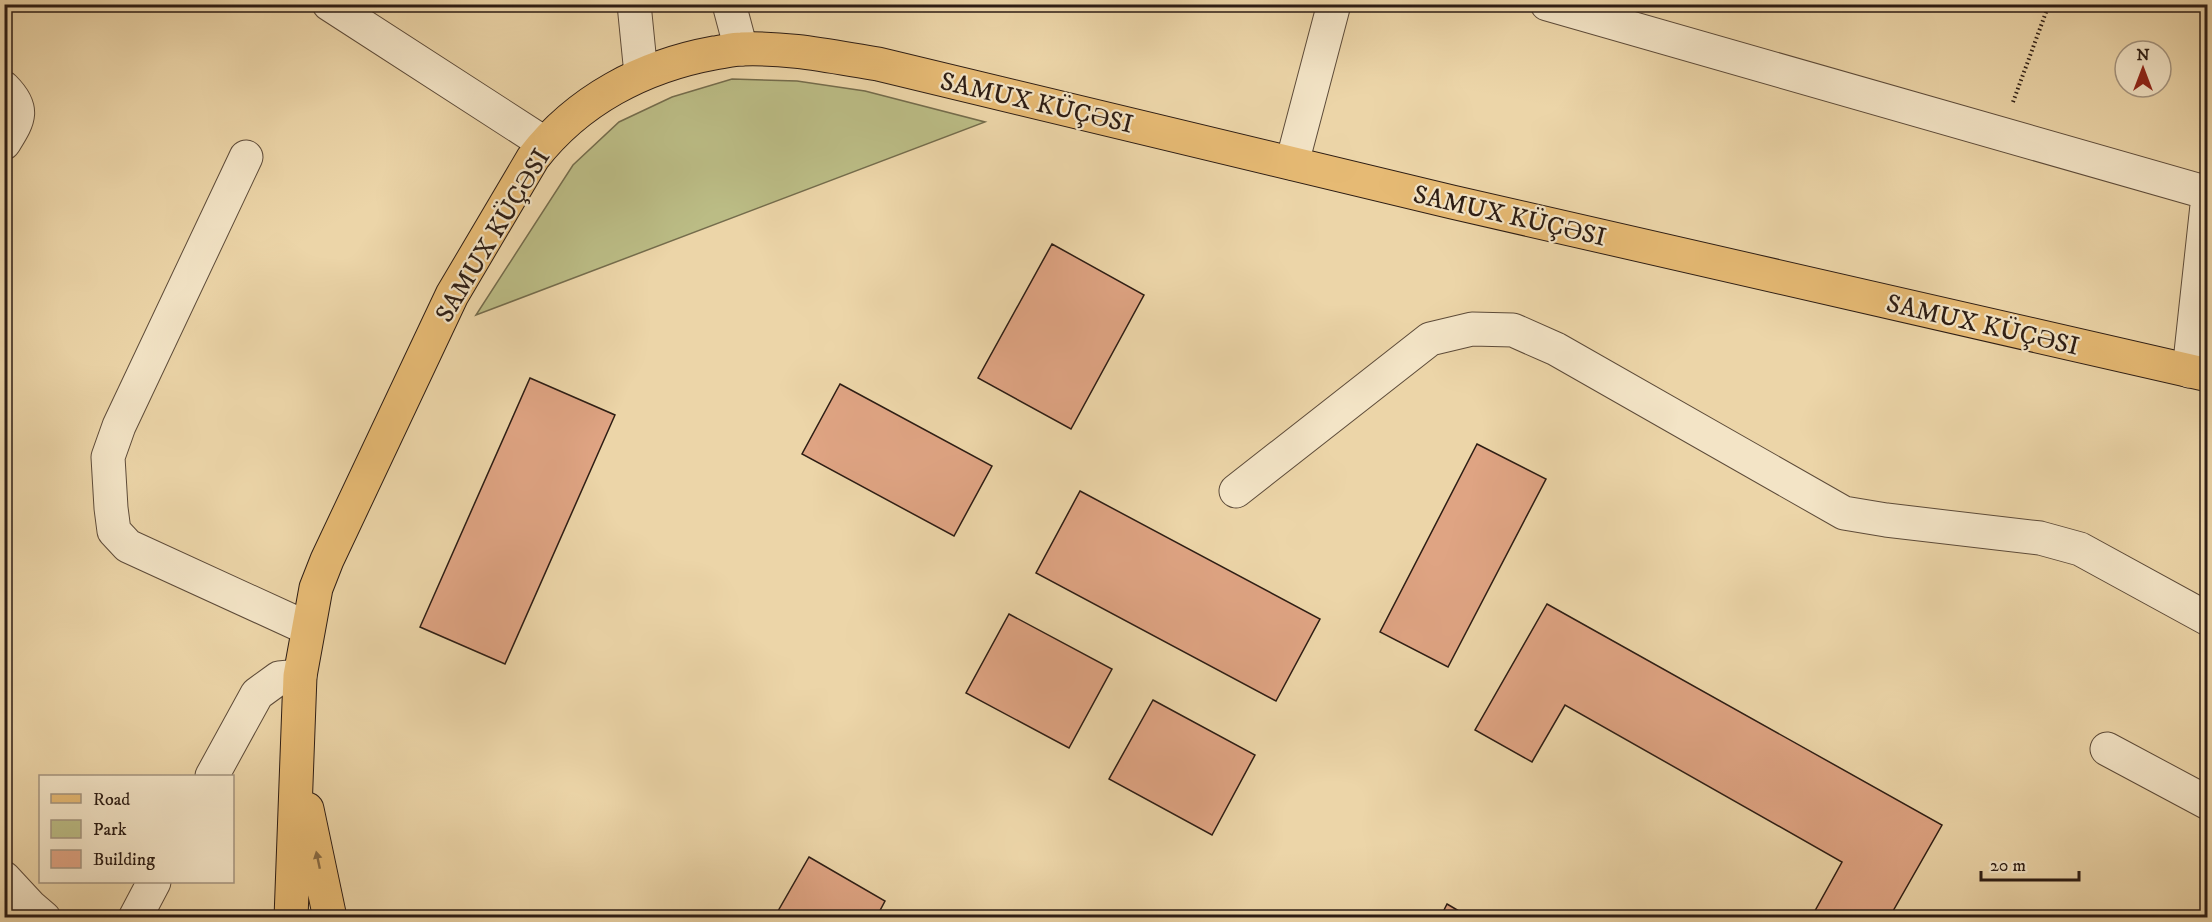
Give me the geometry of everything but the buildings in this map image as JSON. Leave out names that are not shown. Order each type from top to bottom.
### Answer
[{"type":"main road","name":"SAMUX KÜÇƏSI","points":[[298,763],[300,676],[316,588],[327,560],[452,295],[504,205],[544,143],[597,98],[641,74],[687,58],[741,49],[802,51],[878,64],[1475,207],[2198,373]]},
{"type":"main road","points":[[291,918],[298,763]]},
{"type":"main road","points":[[298,763],[330,918]]},
{"type":"street","points":[[329,4],[544,143]]},
{"type":"street","points":[[634,4],[641,74]]},
{"type":"street","points":[[729,4],[741,49]]},
{"type":"street","points":[[1293,163],[1334,4]]},
{"type":"street","points":[[1547,4],[1583,10],[2208,195],[2198,373]]},
{"type":"street","points":[[4,88],[19,108],[17,122],[4,143]]},
{"type":"street","points":[[246,157],[119,426],[108,457],[111,508],[114,531],[128,546],[307,628]]},
{"type":"street","points":[[1236,491],[1430,339],[1472,329],[1513,330],[1556,349],[1844,513],[2040,538],[2080,549],[2208,619]]},
{"type":"street","points":[[213,775],[257,694],[279,678],[300,676]]},
{"type":"street","points":[[2107,749],[2208,803]]},
{"type":"street","points":[[4,878],[44,918]]},
{"type":"street","points":[[135,918],[153,883]]},
{"type":"path","points":[[2001,134],[2049,4]]},
{"type":"green space","points":[[732,79],[797,81],[865,91],[985,122],[476,315],[573,165],[619,122],[672,97]]}]
